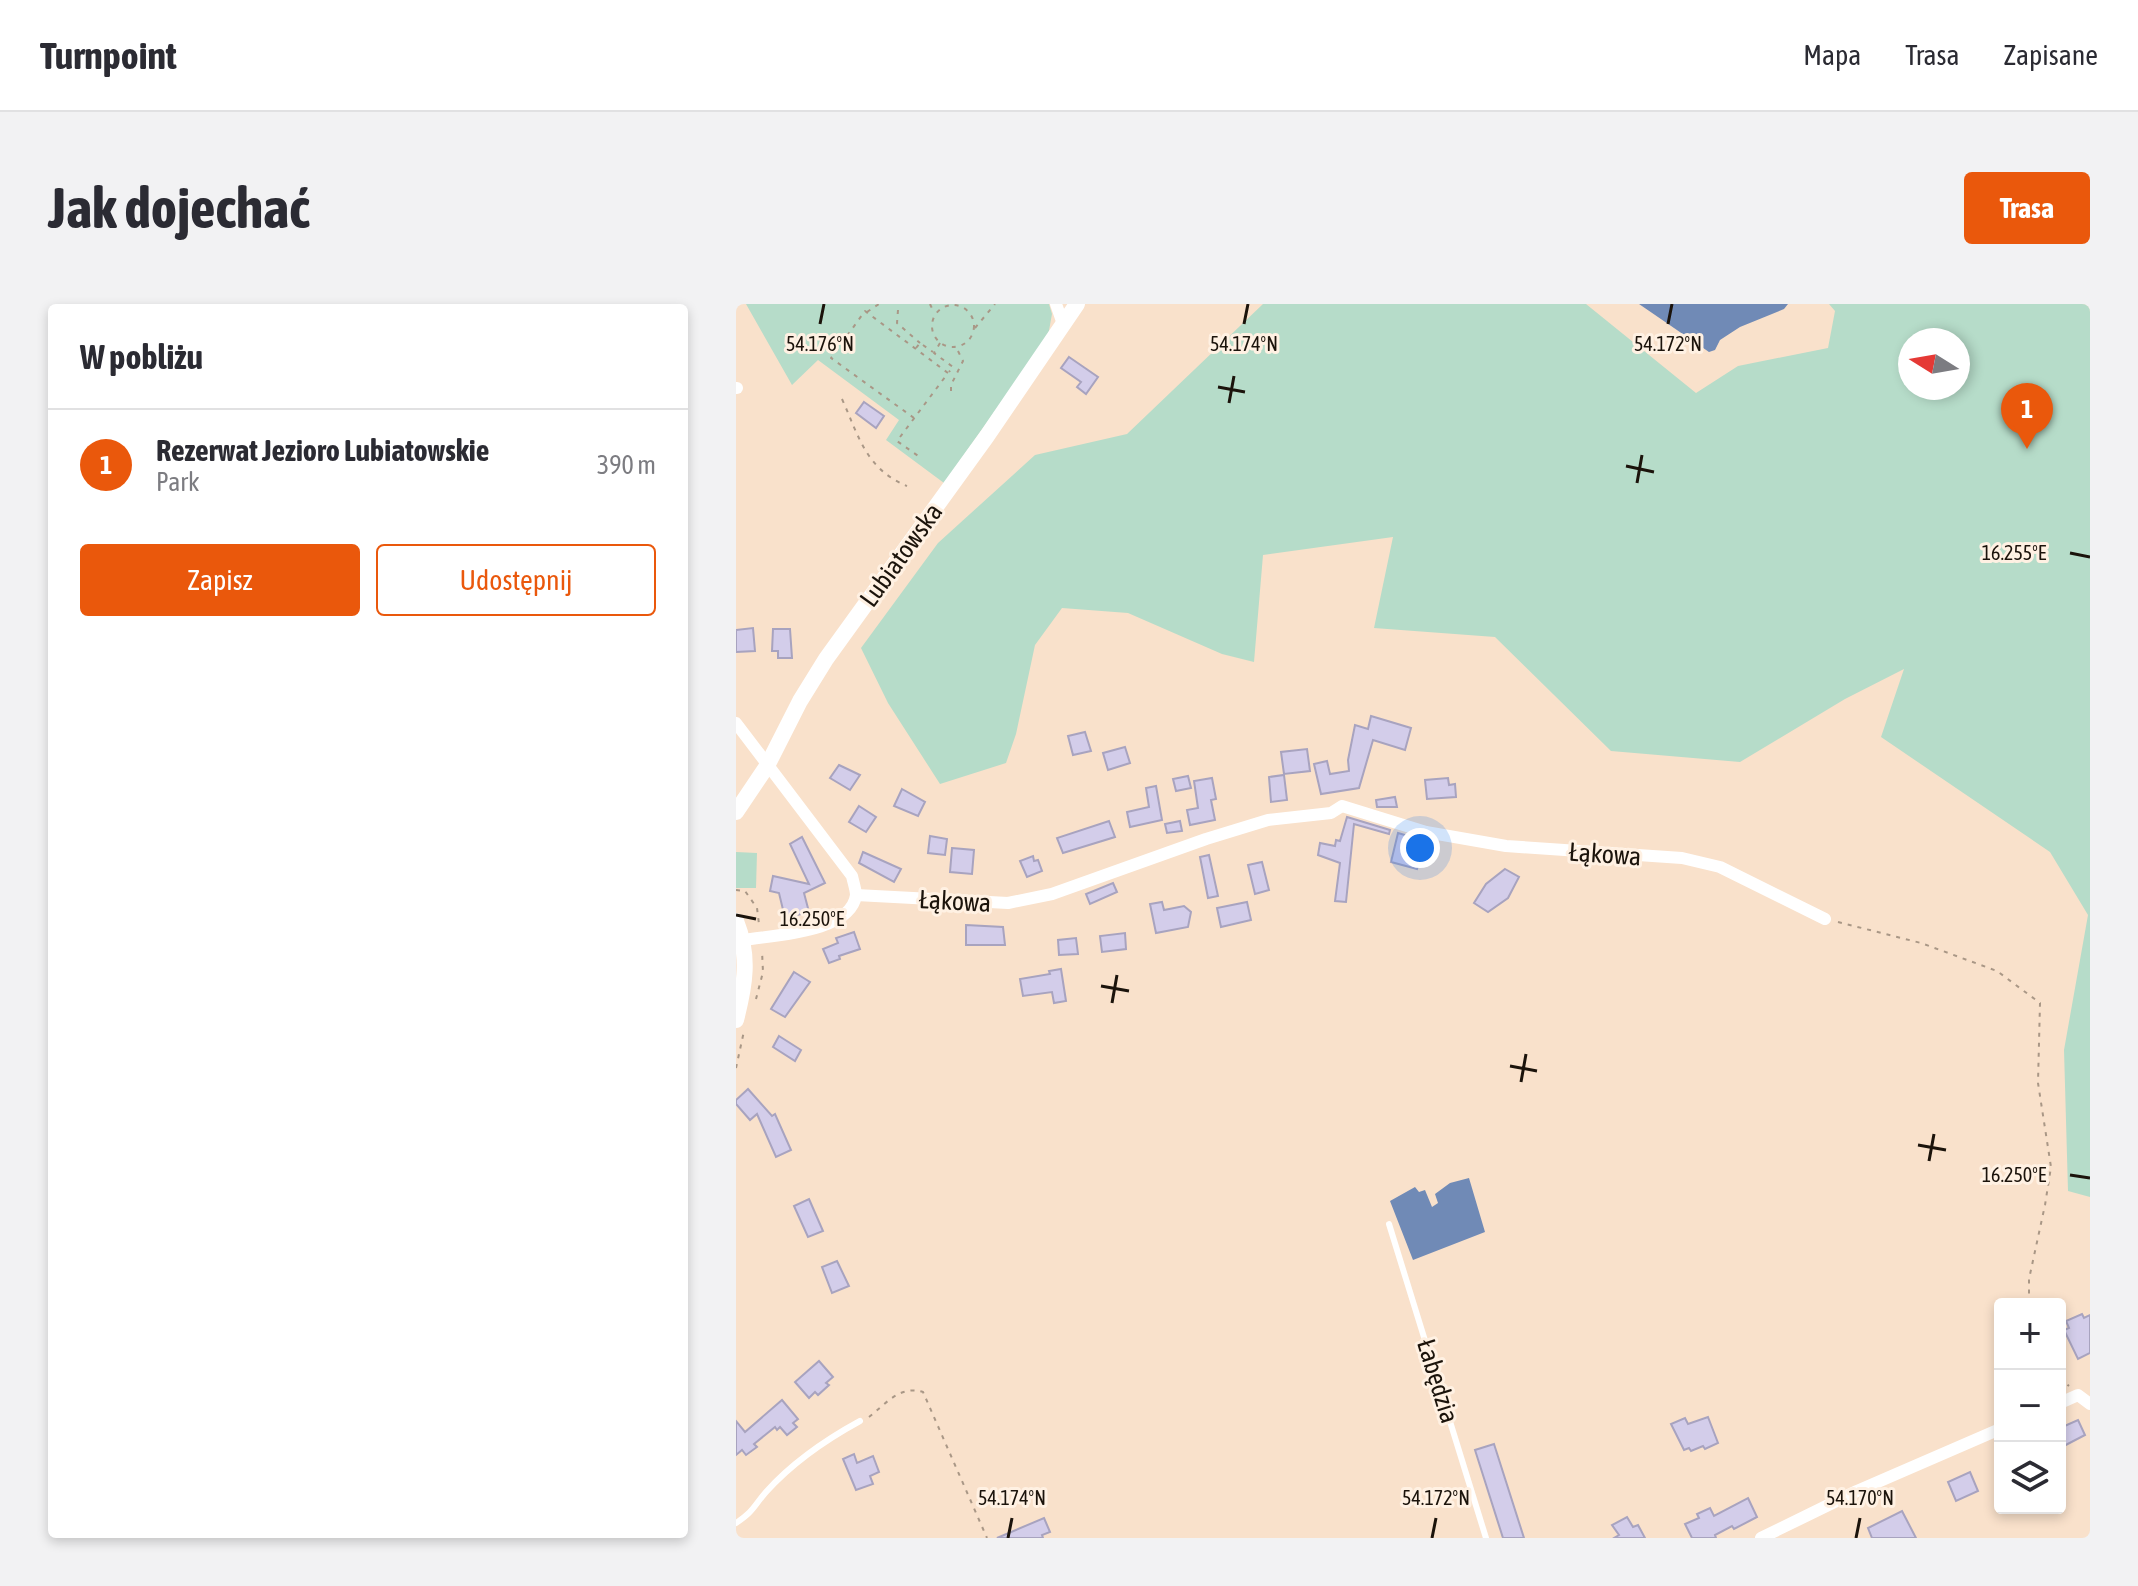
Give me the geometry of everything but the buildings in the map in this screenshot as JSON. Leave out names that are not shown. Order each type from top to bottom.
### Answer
[{"type":"street","points":[[1056,304],[1063,324]]},
{"type":"street","name":"Lubiatowska","points":[[736,812],[767,766],[800,701],[826,659],[987,436],[1077,304]]},
{"type":"street","points":[[736,723],[852,876],[856,895],[847,912],[826,925],[752,938]]},
{"type":"street","name":"Łąkowa","points":[[856,895],[1008,903],[1052,894],[1268,820],[1331,813],[1342,806],[1426,832],[1506,846],[1682,858],[1720,867],[1825,919]]},
{"type":"street","points":[[736,921],[752,938]]},
{"type":"street","points":[[736,1020],[752,938]]},
{"type":"street","points":[[2066,1400],[2078,1395],[2090,1404]]},
{"type":"street","points":[[1761,1538],[1857,1491],[1994,1432]]},
{"type":"lane","name":"Łabędzia","points":[[1389,1224],[1486,1538]]},
{"type":"lane","points":[[736,1523],[752,1512],[765,1493],[828,1438],[860,1421]]},
{"type":"path","points":[[879,304],[867,313],[831,358],[914,418]]},
{"type":"path","points":[[930,304],[935,314],[932,329],[940,343],[957,347],[969,341],[995,304]]},
{"type":"path","points":[[935,314],[948,305],[957,304],[971,313],[975,329]]},
{"type":"path","points":[[898,310],[897,323],[953,367],[897,441],[921,458]]},
{"type":"path","points":[[867,313],[948,373]]},
{"type":"path","points":[[915,349],[920,343]]},
{"type":"path","points":[[934,353],[940,343]]},
{"type":"path","points":[[951,391],[963,361],[957,347]]},
{"type":"path","points":[[842,399],[873,464],[907,486]]},
{"type":"path","points":[[736,890],[745,891],[757,908],[752,938]]},
{"type":"path","points":[[1825,919],[1921,943],[1997,971],[2040,1003],[2038,1083],[2051,1167],[2029,1279],[2029,1298]]},
{"type":"path","points":[[860,1421],[870,1417],[900,1392],[911,1389],[923,1392],[987,1538]]},
{"type":"green space","points":[[746,304],[1049,304],[1052,314],[1048,336],[944,483],[886,440],[899,420],[818,360],[792,385]]},
{"type":"green space","points":[[1263,304],[1586,304],[1696,393],[1738,366],[1828,348],[1835,311],[1829,304],[2090,304],[2090,1197],[2068,1191],[2064,1050],[2088,915],[2050,852],[1881,737],[1904,669],[1845,699],[1740,762],[1611,751],[1495,637],[1374,628],[1393,537],[1263,555],[1254,662],[1222,654],[1128,613],[1062,608],[1035,645],[1016,734],[1006,763],[940,784],[888,703],[861,648],[938,543],[1035,455],[1127,434]]},
{"type":"green space","points":[[736,852],[757,853],[756,888],[736,888]]},
{"type":"water","points":[[1639,304],[1788,304],[1784,309],[1740,327],[1720,340],[1715,350],[1709,352]]},
{"type":"water","points":[[1469,1178],[1485,1232],[1413,1260],[1390,1201],[1415,1187],[1419,1192],[1425,1190],[1432,1207],[1438,1203],[1435,1194],[1450,1183]]},
{"type":"place","name":"Rezerwat Jezioro Lubiatowskie","points":[[2027,449]]}]
